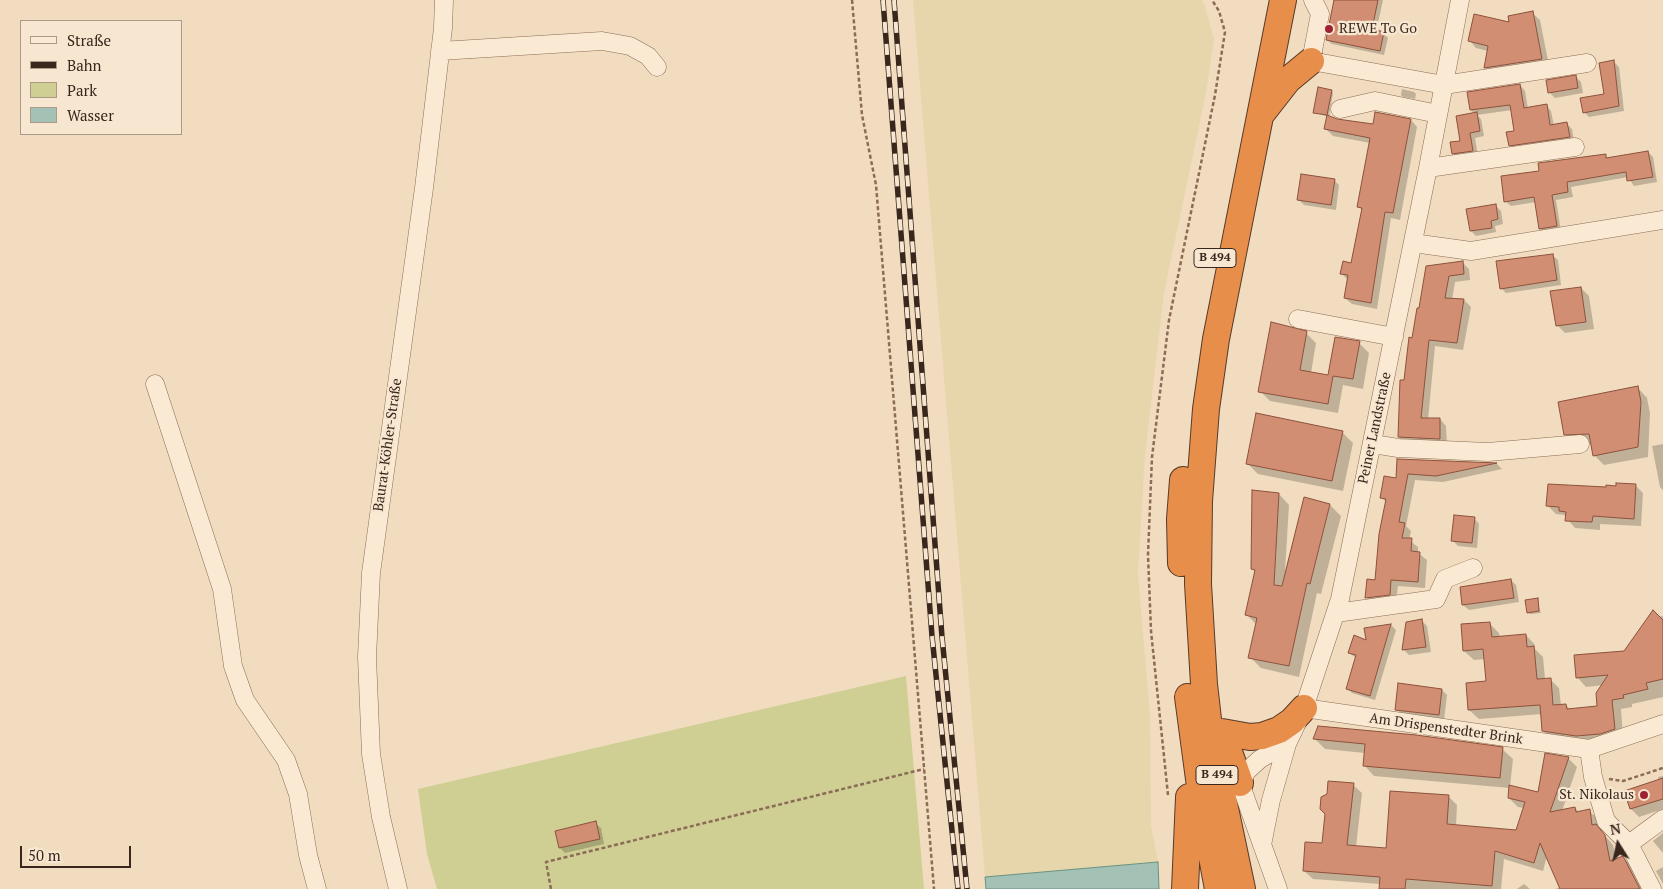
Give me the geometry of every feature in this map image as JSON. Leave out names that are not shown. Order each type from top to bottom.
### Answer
[{"type":"highway","name":"B 494","points":[[1218,889],[1191,734],[1183,633],[1180,529],[1186,446],[1202,329],[1266,0]]},
{"type":"highway","name":"B 494","points":[[1242,889],[1210,737],[1201,659],[1198,584],[1199,501],[1206,409],[1216,339],[1283,0]]},
{"type":"highway","points":[[1261,115],[1288,80],[1311,61]]},
{"type":"highway","points":[[1201,659],[1222,732],[1240,783]]},
{"type":"highway","points":[[1222,732],[1250,737],[1262,736],[1279,730],[1304,708]]},
{"type":"highway","points":[[1185,889],[1188,851],[1191,734]]},
{"type":"street","name":"Baurat-Köhler-Straße","points":[[398,889],[381,817],[371,746],[367,657],[371,573],[424,188],[444,0]]},
{"type":"street","points":[[1313,0],[1320,14],[1311,61],[1444,85],[1587,63]]},
{"type":"street","name":"Peiner Landstraße","points":[[1262,845],[1271,800],[1288,744],[1304,708],[1336,613],[1373,444],[1460,0]]},
{"type":"street","points":[[440,51],[602,41],[630,46],[648,56],[657,67]]},
{"type":"street","points":[[1340,109],[1375,101],[1438,114]]},
{"type":"street","points":[[1428,168],[1575,147]]},
{"type":"street","points":[[1413,243],[1472,251],[1663,220]]},
{"type":"street","points":[[1298,319],[1394,337]]},
{"type":"street","points":[[155,384],[222,589],[233,666],[245,700],[286,760],[298,794],[308,856],[317,889]]},
{"type":"street","points":[[1373,444],[1398,448],[1488,452],[1580,444]]},
{"type":"street","points":[[1336,613],[1436,599],[1445,579],[1473,568]]},
{"type":"street","name":"Am Drispenstedter Brink","points":[[1304,708],[1589,749],[1663,724]]},
{"type":"street","points":[[1278,889],[1240,783],[1247,771],[1260,759],[1288,744]]},
{"type":"street","points":[[1589,749],[1593,777],[1606,821],[1629,844],[1652,889]]},
{"type":"street","points":[[1629,844],[1663,819]]},
{"type":"street","points":[[1188,851],[1197,889]]},
{"type":"path","points":[[852,0],[862,115],[876,185],[934,889]]},
{"type":"path","points":[[1168,802],[1151,631],[1148,555],[1152,457],[1169,320],[1215,95],[1225,32],[1219,11],[1212,0]]},
{"type":"path","points":[[1593,777],[1624,781],[1663,768]]},
{"type":"path","points":[[551,889],[546,862],[924,770]]},
{"type":"shaded area","points":[[913,0],[1202,0],[1205,6],[1214,39],[1206,93],[1164,293],[1145,455],[1138,573],[1150,715],[1151,825],[1158,862],[985,877]]},
{"type":"green space","points":[[906,676],[924,889],[437,889],[427,854],[418,789]]},
{"type":"water","points":[[1158,862],[1159,889],[986,889],[985,877]]},
{"type":"building","points":[[1334,0],[1378,0],[1372,29],[1384,32],[1380,51],[1326,40]]},
{"type":"building","points":[[1533,11],[1542,59],[1484,68],[1488,46],[1468,41],[1474,14],[1509,22],[1508,16]]},
{"type":"building","points":[[1614,60],[1619,106],[1583,113],[1580,98],[1604,94],[1599,63]]},
{"type":"building","points":[[1576,75],[1578,88],[1548,93],[1546,80]]},
{"type":"building","points":[[1520,84],[1524,108],[1547,104],[1550,125],[1567,122],[1570,137],[1509,146],[1506,132],[1514,131],[1510,105],[1470,110],[1467,92]]},
{"type":"building","points":[[1318,87],[1332,90],[1327,115],[1313,113]]},
{"type":"building","points":[[1375,112],[1411,119],[1393,213],[1385,212],[1371,303],[1344,298],[1348,275],[1340,274],[1343,261],[1351,263],[1362,208],[1357,207],[1370,138],[1324,129],[1327,115],[1337,119],[1373,124]]},
{"type":"building","points":[[1477,112],[1480,131],[1470,133],[1473,151],[1452,154],[1450,142],[1460,141],[1456,116]]},
{"type":"building","points":[[1648,151],[1653,177],[1627,181],[1626,172],[1567,182],[1568,192],[1552,195],[1557,226],[1539,229],[1534,197],[1504,202],[1501,176],[1539,171],[1538,163],[1606,154],[1606,158]]},
{"type":"building","points":[[1301,174],[1335,179],[1331,205],[1297,200]]},
{"type":"building","points":[[1496,204],[1498,219],[1491,221],[1492,228],[1470,231],[1466,209]]},
{"type":"building","points":[[1553,254],[1557,280],[1500,289],[1496,261]]},
{"type":"building","points":[[1463,261],[1464,274],[1449,276],[1445,298],[1464,299],[1457,343],[1429,340],[1421,418],[1440,418],[1440,439],[1398,437],[1400,380],[1404,380],[1409,337],[1412,338],[1426,266]]},
{"type":"building","points":[[1581,287],[1586,322],[1556,326],[1550,291]]},
{"type":"building","points":[[1271,322],[1307,331],[1300,370],[1328,375],[1335,337],[1360,341],[1353,379],[1333,376],[1328,404],[1258,392]]},
{"type":"building","points":[[1638,386],[1641,402],[1638,447],[1593,456],[1589,434],[1564,435],[1558,402]]},
{"type":"building","points":[[1256,413],[1343,431],[1332,481],[1246,464]]},
{"type":"building","points":[[1397,459],[1497,463],[1436,476],[1408,474],[1399,522],[1405,523],[1402,538],[1412,538],[1411,551],[1420,552],[1418,582],[1391,580],[1390,595],[1365,598],[1367,579],[1375,580],[1379,534],[1386,499],[1380,498],[1384,476],[1396,478]]},
{"type":"building","points":[[1616,483],[1636,484],[1634,519],[1593,516],[1592,522],[1565,521],[1566,512],[1559,511],[1559,507],[1546,506],[1548,484],[1606,487],[1606,485],[1616,486]]},
{"type":"building","points":[[1252,490],[1279,493],[1274,585],[1282,586],[1304,497],[1330,504],[1310,584],[1307,583],[1289,666],[1248,658],[1257,618],[1245,615],[1255,570],[1251,569]]},
{"type":"building","points":[[1454,515],[1475,517],[1472,543],[1451,541]]},
{"type":"building","points":[[1511,579],[1514,598],[1462,605],[1460,587]]},
{"type":"building","points":[[1538,598],[1539,611],[1527,613],[1525,600]]},
{"type":"building","points":[[1653,610],[1663,620],[1663,679],[1646,683],[1648,689],[1623,695],[1624,698],[1612,700],[1615,729],[1600,734],[1576,736],[1542,731],[1540,705],[1468,710],[1466,683],[1486,681],[1483,649],[1463,651],[1461,624],[1490,622],[1492,637],[1526,634],[1527,647],[1534,646],[1537,679],[1551,678],[1553,705],[1566,704],[1567,709],[1597,706],[1596,693],[1608,675],[1576,678],[1574,655],[1624,651]]},
{"type":"building","points":[[1422,619],[1426,647],[1402,650],[1406,622]]},
{"type":"building","points":[[1391,624],[1370,696],[1346,689],[1356,655],[1348,653],[1354,635],[1366,640],[1364,628]]},
{"type":"building","points":[[1398,683],[1442,689],[1439,715],[1395,710]]},
{"type":"building","points":[[1318,726],[1416,735],[1503,747],[1500,778],[1363,766],[1365,744],[1313,739]]},
{"type":"building","points":[[1545,753],[1569,757],[1550,812],[1575,807],[1576,812],[1590,809],[1592,825],[1596,824],[1605,835],[1610,861],[1623,856],[1640,889],[1560,889],[1540,843],[1534,863],[1495,851],[1492,886],[1406,879],[1405,889],[1379,889],[1380,877],[1303,871],[1305,842],[1322,843],[1325,814],[1320,809],[1321,797],[1327,794],[1328,781],[1354,783],[1347,845],[1386,848],[1390,791],[1449,795],[1447,824],[1516,830],[1525,802],[1508,798],[1509,785],[1538,792]]},
{"type":"building","name":"St. Nikolaus","points":[[1663,778],[1663,799],[1630,809],[1624,791]]},
{"type":"building","points":[[596,821],[600,839],[559,848],[555,831]]},
{"type":"railway","points":[[883,0],[932,636],[958,889]]},
{"type":"railway","points":[[894,0],[942,637],[967,889]]},
{"type":"place","name":"REWE To Go","points":[[1329,29]]},
{"type":"place","name":"St. Nikolaus","points":[[1644,795]]}]
